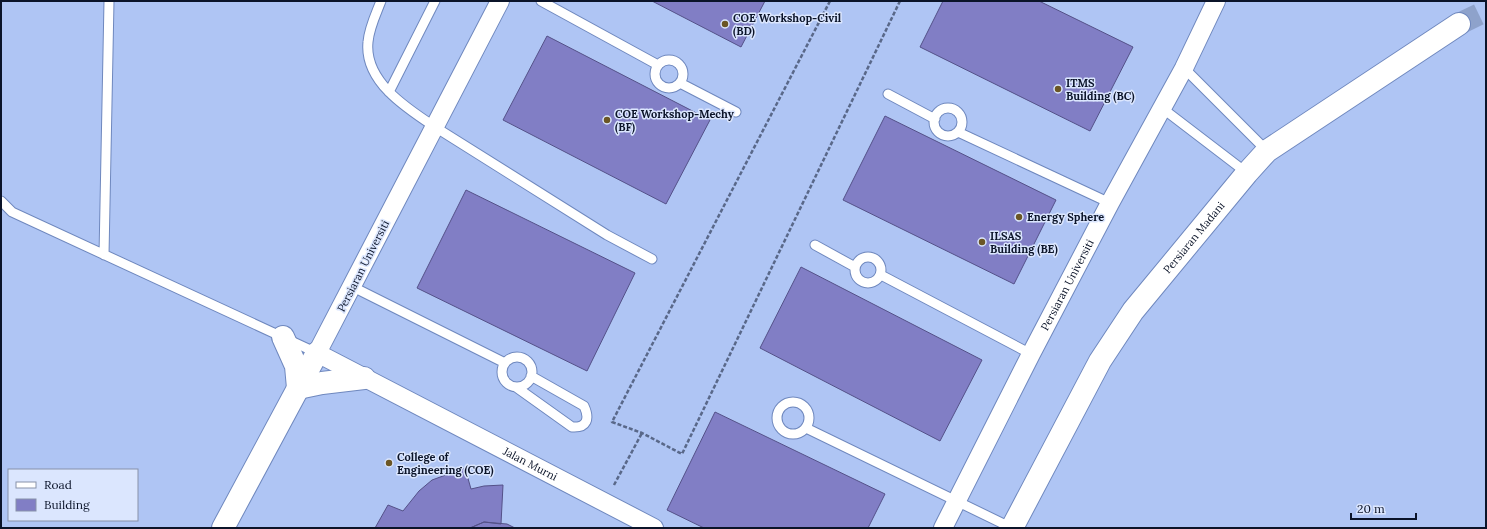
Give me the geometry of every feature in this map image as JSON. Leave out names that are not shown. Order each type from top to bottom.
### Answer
[{"type":"street","name":"Persiaran Universiti","points":[[223,528],[318,353],[500,1]]},
{"type":"street","name":"Persiaran Universiti","points":[[943,528],[1031,354],[1110,203],[1184,68],[1216,1]]},
{"type":"street","name":"Persiaran Madani","points":[[1012,528],[1100,361],[1129,318],[1247,173],[1267,151],[1459,24]]},
{"type":"street","points":[[283,338],[296,366],[298,388],[322,383],[364,378]]},
{"type":"street","name":"Jalan Murni","points":[[318,353],[654,528]]},
{"type":"lane","points":[[104,255],[109,1]]},
{"type":"lane","points":[[381,1],[372,23],[368,42],[369,60],[378,79],[389,92],[408,109],[434,127],[607,235],[652,259]]},
{"type":"lane","points":[[389,92],[435,1]]},
{"type":"lane","points":[[541,1],[658,65]]},
{"type":"lane","points":[[669,60],[680,66],[683,71],[683,77],[680,83],[675,87],[669,88],[663,87],[658,83],[655,78],[658,65],[669,60]]},
{"type":"lane","points":[[1184,68],[1267,151]]},
{"type":"lane","points":[[680,83],[736,112]]},
{"type":"lane","points":[[888,94],[935,119]]},
{"type":"lane","points":[[949,108],[955,110],[960,115],[962,121],[961,127],[958,132],[947,136],[936,130],[934,125],[935,119],[938,113],[943,109],[949,108]]},
{"type":"lane","points":[[1162,108],[1247,173]]},
{"type":"lane","points":[[958,132],[1110,203]]},
{"type":"lane","points":[[1,202],[12,212],[318,353]]},
{"type":"lane","points":[[815,244],[855,267]]},
{"type":"lane","points":[[872,257],[880,264],[882,270],[881,275],[876,281],[870,284],[864,283],[858,279],[855,274],[855,267],[861,258],[872,257]]},
{"type":"lane","points":[[881,275],[1031,354]]},
{"type":"lane","points":[[353,286],[505,363]]},
{"type":"lane","points":[[516,387],[522,386],[528,382],[531,376],[531,369],[528,363],[517,357],[510,359],[502,368],[502,375],[505,381],[516,387],[572,427],[579,427],[585,424],[588,417],[584,406],[531,376]]},
{"type":"lane","points":[[806,428],[1012,528]]},
{"type":"path","points":[[830,1],[612,422],[642,433],[682,454],[900,1]]},
{"type":"path","points":[[605,502],[642,433]]},
{"type":"building","name":"COE Workshop-Civil (BD)","points":[[652,1],[765,1],[741,47]]},
{"type":"building","name":"ITMS Building (BC)","points":[[943,1],[1039,1],[1133,47],[1090,131],[920,47]]},
{"type":"building","name":"COE Workshop-Mechy (BF)","points":[[547,36],[710,120],[666,204],[503,120]]},
{"type":"building","name":"ILSAS Building (BE)","points":[[885,116],[1056,200],[1014,284],[843,200]]},
{"type":"building","points":[[466,190],[635,273],[587,371],[417,288]]},
{"type":"building","points":[[801,267],[982,360],[940,441],[760,348]]},
{"type":"building","points":[[715,412],[885,494],[868,528],[704,528],[667,510]]},
{"type":"building","points":[[465,468],[471,489],[484,486],[503,485],[501,524],[484,522],[470,528],[375,528],[388,505],[403,511],[419,491],[432,480]]},
{"type":"building","points":[[484,522],[507,524],[515,528],[470,528]]},
{"type":"tunnel","points":[[1459,24],[1486,11]]},
{"type":"place","name":"COE Workshop-Civil (BD)","points":[[725,24]]},
{"type":"place","name":"ITMS Building (BC)","points":[[1058,89]]},
{"type":"place","name":"COE Workshop-Mechy (BF)","points":[[607,120]]},
{"type":"place","name":"Energy Sphere","points":[[1019,217]]},
{"type":"place","name":"ILSAS Building (BE)","points":[[982,242]]},
{"type":"place","name":"College of Engineering (COE)","points":[[389,463]]}]
